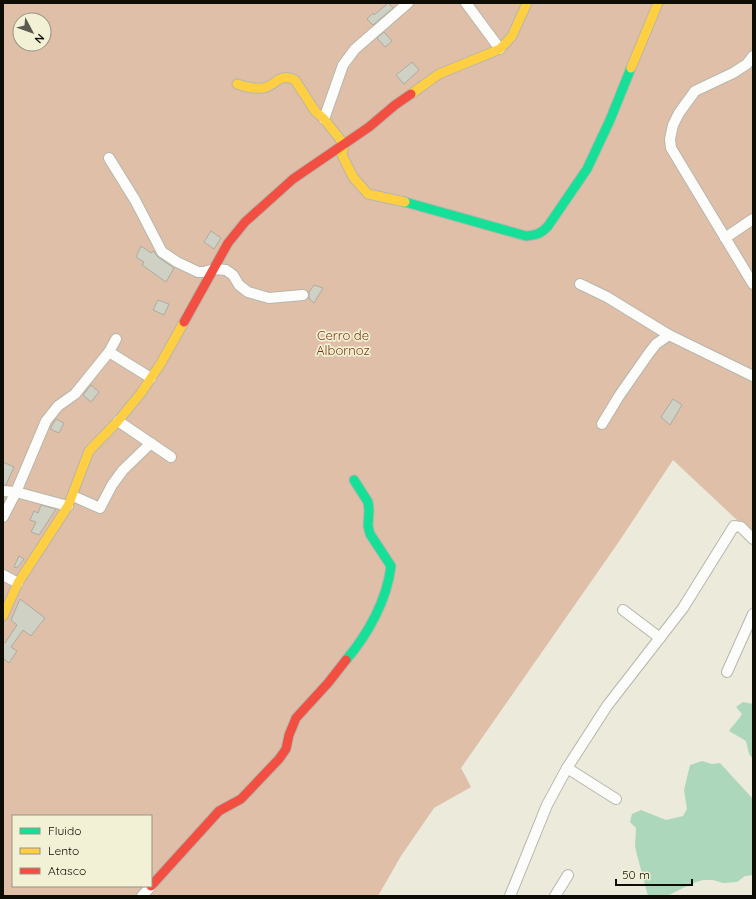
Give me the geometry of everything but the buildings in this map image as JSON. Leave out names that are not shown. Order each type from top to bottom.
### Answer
[{"type":"street","points":[[324,119],[343,65],[355,49],[408,3]]},
{"type":"street","points":[[466,3],[500,49]]},
{"type":"street","points":[[3,616],[18,583],[68,506],[89,451],[118,421],[151,378],[161,363],[228,243],[245,222],[293,179],[369,127],[395,105],[439,74],[500,49],[512,36],[527,3]]},
{"type":"street","points":[[237,84],[254,88],[265,87],[286,76],[291,77],[299,86],[315,111],[324,119],[344,144],[342,155],[353,177],[368,194],[416,205],[526,236],[538,235],[548,226],[587,169],[610,120],[658,3]]},
{"type":"street","points":[[753,56],[747,64],[733,73],[695,91],[679,113],[673,125],[670,139],[672,148],[753,284]]},
{"type":"street","points":[[109,158],[135,200],[162,252],[177,262],[198,272],[214,269],[230,272],[240,286],[248,292],[269,298],[303,295]]},
{"type":"street","points":[[725,238],[753,219]]},
{"type":"street","points":[[580,284],[606,297],[668,335],[753,375]]},
{"type":"street","points":[[602,424],[619,396],[649,353],[656,344],[668,335]]},
{"type":"street","points":[[3,517],[16,492],[46,421],[58,406],[75,394],[109,352],[116,339]]},
{"type":"street","points":[[109,352],[151,378]]},
{"type":"street","points":[[118,421],[171,457]]},
{"type":"street","points":[[73,496],[100,508],[112,485],[123,470],[151,443]]},
{"type":"street","points":[[152,885],[219,811],[241,799],[279,759],[286,750],[289,735],[296,718],[328,683],[360,643],[372,621],[388,586],[390,566],[368,530],[370,509],[368,502],[354,480]]},
{"type":"street","points":[[3,490],[68,506]]},
{"type":"street","points":[[510,896],[546,805],[566,768],[607,706],[683,608],[734,526],[741,527],[753,539]]},
{"type":"street","points":[[3,575],[18,583]]},
{"type":"street","points":[[623,610],[660,638]]},
{"type":"street","points":[[727,672],[753,614]]},
{"type":"street","points":[[566,768],[616,799]]},
{"type":"street","points":[[555,896],[568,875]]},
{"type":"street","points":[[142,896],[150,887]]},
{"type":"green space","name":"Cerro de Albornoz","points":[[3,3],[753,3],[753,535],[673,460],[618,543],[461,768],[471,787],[434,808],[401,856],[378,896],[3,896]]},
{"type":"shaded area","points":[[743,702],[753,704],[753,759],[749,754],[746,741],[729,731],[742,714],[736,707]]},
{"type":"shaded area","points":[[702,761],[712,764],[720,763],[753,799],[753,875],[745,876],[737,882],[723,883],[713,880],[703,880],[693,883],[667,896],[648,896],[635,846],[636,828],[630,822],[632,814],[641,810],[666,820],[683,816],[687,809],[684,790],[690,765]]},
{"type":"traffic: fast","points":[[405,202],[526,236],[536,235],[548,226],[587,169],[610,120],[631,68]]},
{"type":"traffic: fast","points":[[346,660],[369,628],[381,604],[389,579],[391,566],[370,534],[368,526],[368,502],[354,480]]},
{"type":"traffic: slow","points":[[411,94],[439,74],[500,49],[512,36],[527,3]]},
{"type":"traffic: slow","points":[[631,68],[658,3]]},
{"type":"traffic: slow","points":[[237,84],[250,88],[263,88],[271,85],[281,78],[290,78],[295,80],[315,111],[324,119],[344,144],[342,155],[353,177],[368,194],[405,202]]},
{"type":"traffic: slow","points":[[3,616],[18,583],[68,506],[89,451],[118,421],[141,393],[161,363],[184,322]]},
{"type":"traffic: jam","points":[[184,322],[228,243],[245,222],[293,179],[369,127],[395,105],[411,94]]},
{"type":"traffic: jam","points":[[152,885],[219,811],[241,799],[279,759],[286,749],[289,735],[296,718],[328,683],[346,660]]}]
